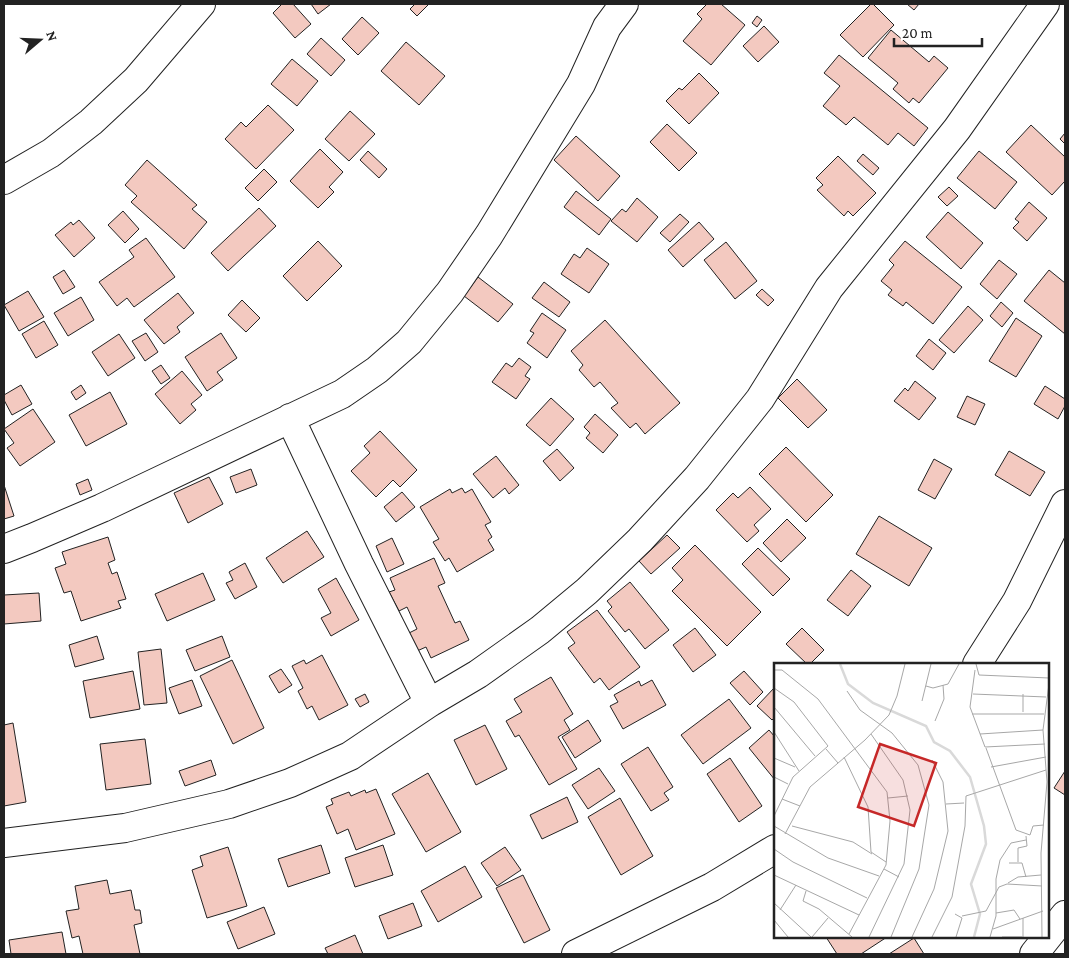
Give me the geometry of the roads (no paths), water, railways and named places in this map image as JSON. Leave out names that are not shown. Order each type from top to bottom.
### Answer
[{"type":"street","points":[[4,180],[50,153],[92,122],[136,80],[201,4]]},
{"type":"street","points":[[4,549],[102,508],[342,394],[377,370],[409,342],[450,292],[489,235],[581,84],[607,28],[624,4]]},
{"type":"street","points":[[4,843],[125,828],[228,804],[290,783],[350,756],[429,703],[478,674],[540,630],[607,572],[640,540],[697,478],[760,399],[829,288],[957,129],[1045,4]]},
{"type":"street","points":[[290,418],[359,564],[429,703]]},
{"type":"street","points":[[978,663],[1017,601],[1065,504]]},
{"type":"street","points":[[576,954],[712,887],[774,850]]},
{"type":"street","points":[[1049,935],[1065,915]]},
{"type":"street","points":[[1034,954],[1047,938]]}]
